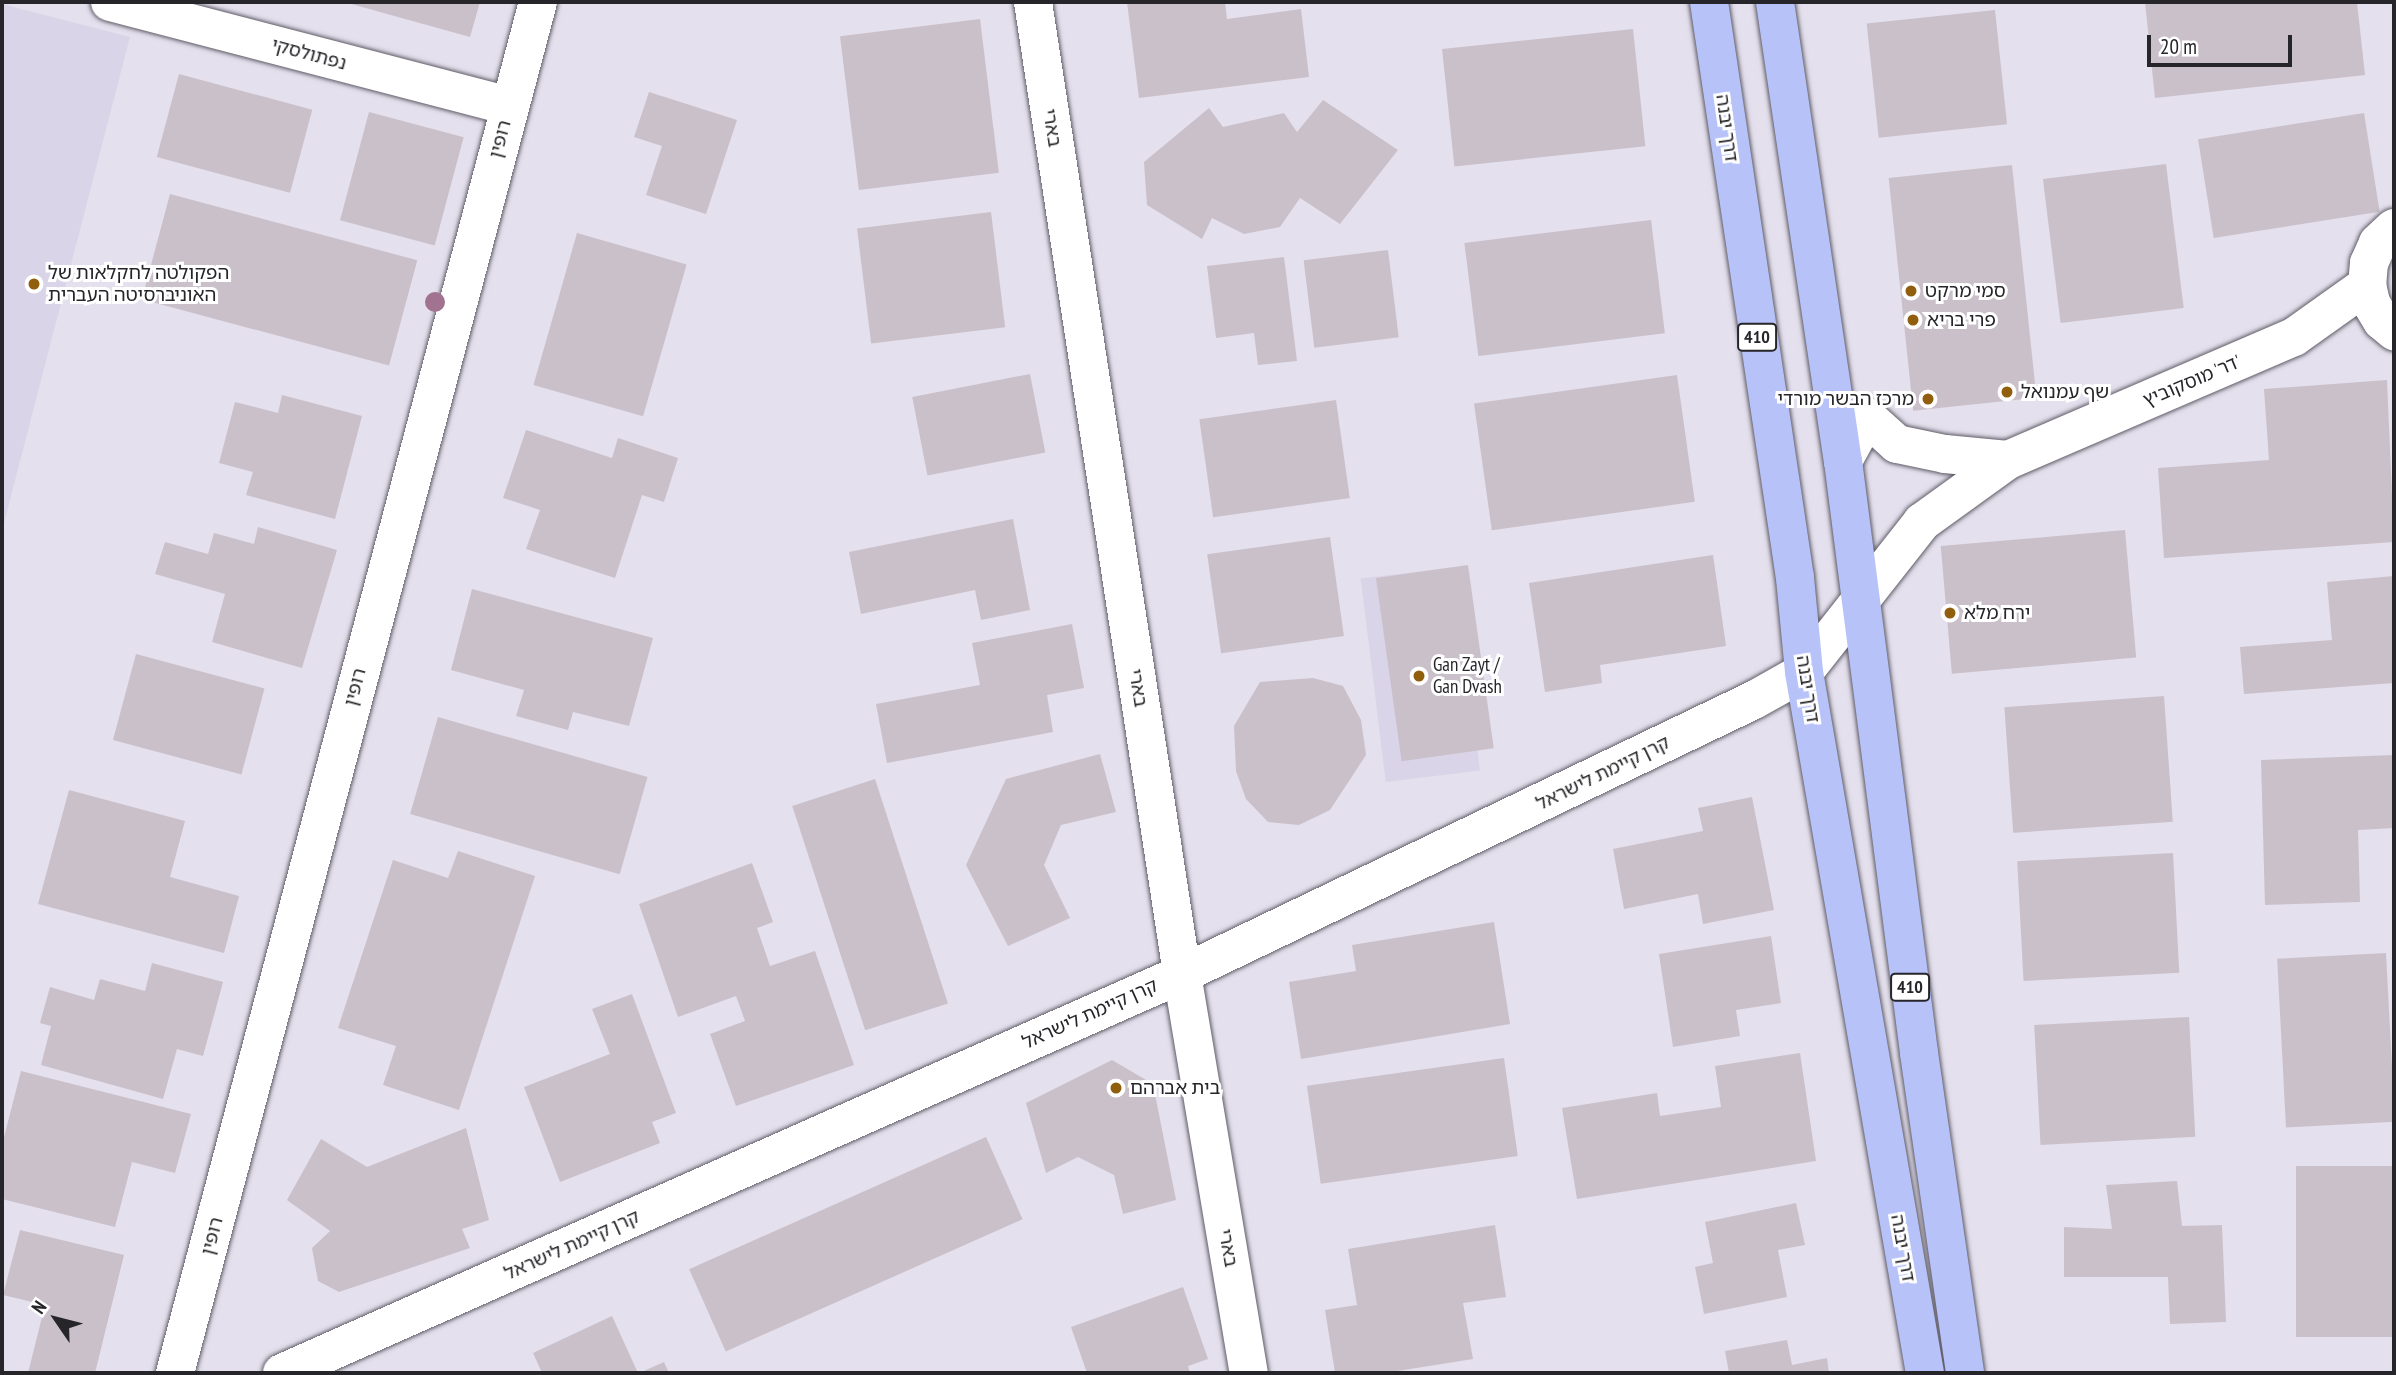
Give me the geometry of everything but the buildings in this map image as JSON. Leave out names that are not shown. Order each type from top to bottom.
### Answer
[{"type":"main road","name":"דרך יבנה","points":[[1709,2],[1795,578],[1804,672],[1925,1373]]},
{"type":"main road","name":"410","points":[[1775,2],[1843,461],[1919,1053],[1965,1373]]},
{"type":"street","name":"נפתולסקי","points":[[110,2],[508,106]]},
{"type":"street","name":"רופין","points":[[176,1373],[508,106],[538,2]]},
{"type":"street","name":"בארי","points":[[1033,2],[1182,974],[1249,1373]]},
{"type":"street","points":[[2394,228],[2378,243],[2369,263],[2367,285],[2371,303],[2382,320],[2394,331]]},
{"type":"street","name":"דר' מוסקוביץ'","points":[[1861,599],[1922,522],[2008,460],[2294,337],[2367,285]]},
{"type":"street","name":"דר' מוסקוביץ'","points":[[1843,461],[1867,417],[1897,444],[1945,454],[2008,460]]},
{"type":"street","name":"קרן קיימת לישראל","points":[[282,1373],[1182,974],[1754,700],[1804,672],[1861,599]]},
{"type":"shaded area","name":"הפקולטה לחקלאות של האוניברסיטה העברית","points":[[2,4],[130,37],[2,531]]},
{"type":"shaded area","name":"Gan Zayt / Gan Dvash","points":[[1455,567],[1480,770],[1386,782],[1361,579]]},
{"type":"place","name":"הפקולטה לחקלאות של האוניברסיטה העברית","points":[[34,284]]},
{"type":"place","name":"סמי מרקט","points":[[1911,291]]},
{"type":"place","name":"פרי בריא","points":[[1913,320]]},
{"type":"place","name":"שף עמנואל","points":[[2007,392]]},
{"type":"place","name":"מרכז הבשר מורדי","points":[[1928,399]]},
{"type":"place","name":"ירח מלא","points":[[1950,613]]},
{"type":"place","name":"Gan Zayt / Gan Dvash","points":[[1419,676]]},
{"type":"place","name":"בית אברהם","points":[[1116,1088]]}]
